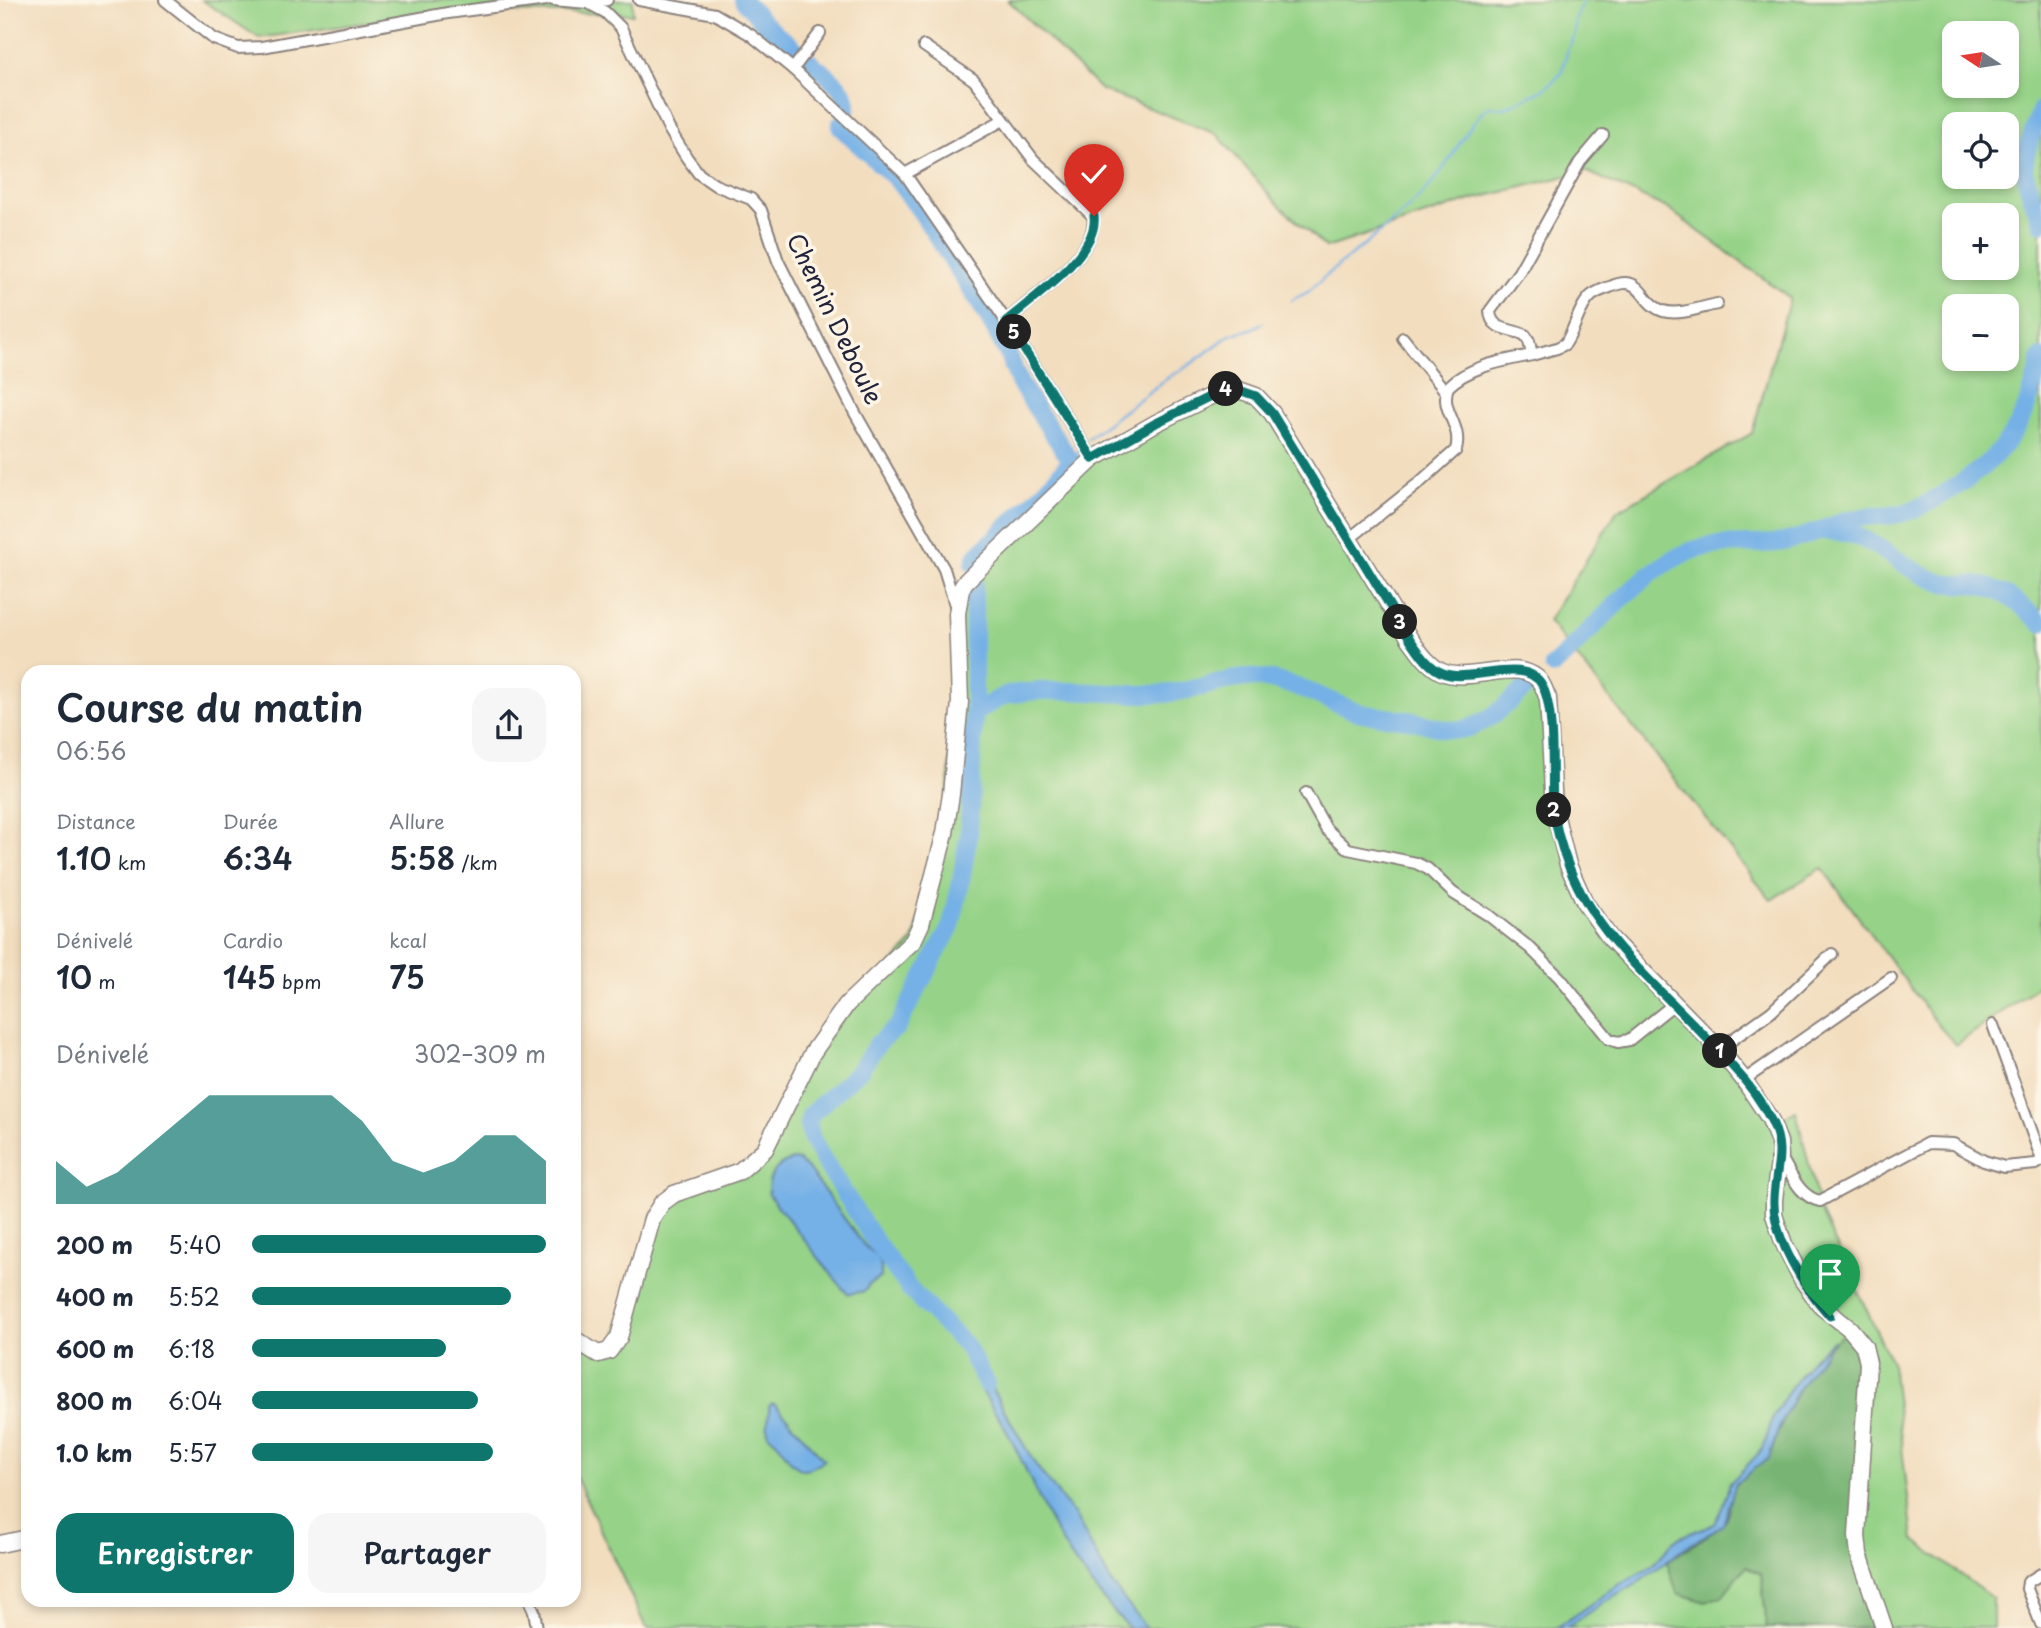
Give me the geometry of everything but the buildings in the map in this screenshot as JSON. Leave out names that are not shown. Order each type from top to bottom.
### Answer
[{"type":"street","points":[[165,0],[214,39],[238,48],[262,47],[448,13],[550,0],[588,3],[607,0]]},
{"type":"street","points":[[639,0],[715,14],[751,35],[793,69],[905,174],[1006,321],[1093,459]]},
{"type":"street","name":"Chemin Deboule","points":[[588,3],[605,12],[621,28],[669,129],[699,174],[715,185],[751,199],[761,210],[778,261],[855,413],[944,569],[957,614]]},
{"type":"street","points":[[793,69],[820,33]]},
{"type":"street","points":[[924,47],[974,80],[1046,173],[1094,216],[1095,224],[1085,247],[1070,266],[1006,321]]},
{"type":"street","points":[[905,174],[1003,120]]},
{"type":"street","points":[[1532,355],[1525,335],[1500,328],[1490,318],[1490,311],[1519,272],[1580,162],[1603,135]]},
{"type":"street","points":[[1446,392],[1456,379],[1466,373],[1565,344],[1592,295],[1622,282],[1628,281],[1665,312],[1717,304]]},
{"type":"street","points":[[1349,539],[1456,450],[1458,431],[1449,411],[1446,392],[1403,338]]},
{"type":"street","points":[[581,1343],[598,1354],[610,1351],[619,1337],[652,1219],[662,1203],[674,1194],[740,1171],[765,1149],[813,1052],[847,1004],[912,941],[920,924],[945,833],[958,739],[960,702],[957,614],[961,589],[971,574],[1093,459],[1156,423],[1225,389],[1239,390],[1256,396],[1272,413],[1410,639],[1432,666],[1442,673],[1457,677],[1514,670],[1530,674],[1541,683],[1548,698],[1554,809],[1568,865],[1585,903],[1610,938],[1719,1049],[1744,1080],[1773,1124],[1780,1156],[1774,1215],[1793,1263],[1803,1282],[1822,1307],[1830,1316],[1850,1329],[1864,1346],[1868,1363],[1857,1536],[1859,1554],[1884,1628]]},
{"type":"street","points":[[1306,793],[1326,828],[1348,849],[1410,861],[1428,869],[1453,893],[1488,915],[1530,948],[1560,978],[1609,1039],[1624,1042],[1629,1040],[1674,1004]]},
{"type":"street","points":[[1719,1049],[1770,1012],[1832,954]]},
{"type":"street","points":[[1744,1080],[1891,978]]},
{"type":"street","points":[[1780,1156],[1801,1190],[1810,1199],[1820,1201],[1927,1143],[1953,1144],[1984,1161],[2004,1167],[2039,1160],[1993,1025]]},
{"type":"street","points":[[0,1544],[21,1540]]},
{"type":"street","points":[[2041,1574],[2028,1582],[2027,1589],[2041,1624]]},
{"type":"street","points":[[532,1607],[537,1628]]},
{"type":"green space","points":[[202,0],[633,0],[633,14],[447,11],[259,38]]},
{"type":"green space","points":[[1008,0],[2041,0],[2041,984],[1956,1045],[1938,1025],[1822,868],[1771,900],[1548,621],[1617,511],[1752,433],[1790,298],[1667,208],[1586,171],[1471,200],[1326,248],[1274,200],[1217,134],[1101,90]]},
{"type":"green space","points":[[1225,389],[1256,396],[1431,666],[1537,678],[1552,769],[1585,903],[1719,1049],[1772,1123],[1796,1111],[1820,1210],[1892,1364],[1913,1539],[1993,1599],[1993,1628],[646,1628],[581,1488],[581,1341],[610,1351],[662,1203],[740,1171],[765,1149],[813,1052],[913,941],[945,833],[961,589],[1093,459]]},
{"type":"green space","points":[[1850,1329],[1864,1346],[1856,1515],[1884,1628],[1767,1628],[1761,1574],[1746,1566],[1722,1596],[1705,1602],[1677,1593],[1667,1562],[1714,1531],[1724,1521],[1735,1486],[1770,1454],[1801,1384],[1818,1359]]},
{"type":"water","points":[[793,1160],[799,1161],[808,1169],[881,1265],[881,1277],[869,1284],[865,1291],[849,1294],[844,1290],[769,1195],[769,1182],[774,1172]]},
{"type":"water","points":[[1833,1340],[1799,1388],[1779,1428],[1769,1458],[1736,1483],[1723,1525],[1687,1546],[1642,1580],[1571,1625],[1556,1628],[1621,1583],[1646,1570],[1680,1537],[1714,1524],[1730,1483],[1763,1449],[1773,1417],[1791,1387],[1813,1358]]},
{"type":"water","points":[[978,1365],[984,1369],[991,1387],[1035,1464],[1075,1516],[1112,1584],[1146,1628],[1129,1628],[1095,1588],[1064,1545],[1012,1442],[983,1392]]},
{"type":"water","points":[[776,1405],[824,1460],[808,1469],[793,1464],[768,1434],[769,1406]]},
{"type":"waterway","points":[[743,0],[764,23],[796,50]]},
{"type":"waterway","points":[[1292,300],[1308,292],[1413,203],[1443,169],[1471,126],[1488,106],[1504,108],[1543,90],[1561,74],[1575,33],[1575,20],[1584,0]]},
{"type":"waterway","points":[[810,62],[840,88],[847,101],[847,108]]},
{"type":"waterway","points":[[2041,109],[2029,142],[2025,163],[2028,186],[2041,223]]},
{"type":"waterway","points":[[841,123],[841,128],[897,180],[921,212],[985,312],[1007,352],[1020,384],[1071,461],[1043,493],[977,555],[974,564]]},
{"type":"waterway","points":[[1088,438],[1230,335],[1263,323]]},
{"type":"waterway","points":[[1553,666],[1636,586],[1672,560],[1691,551],[1722,545],[1786,541],[1857,518],[1899,514],[1922,506],[1957,486],[1991,460],[2014,432],[2030,399],[2041,357]]},
{"type":"waterway","points":[[1071,461],[1080,450]]},
{"type":"waterway","points":[[1824,531],[1851,534],[1863,539],[1928,578],[1949,584],[1978,585],[1996,590],[2041,623]]},
{"type":"waterway","points":[[974,583],[974,713],[969,832],[951,926],[897,1027],[878,1043],[860,1070],[811,1114],[808,1125],[822,1158],[872,1237],[911,1291],[967,1347],[986,1384]]},
{"type":"waterway","points":[[974,713],[1003,696],[1027,692],[1171,693],[1229,680],[1253,678],[1288,684],[1362,713],[1459,730],[1483,722],[1530,684]]},
{"type":"route","points":[[1094,216],[1093,232],[1070,266],[1006,321],[1093,459],[1156,423],[1225,389],[1239,390],[1256,396],[1272,413],[1422,656],[1442,673],[1457,677],[1514,670],[1537,678],[1548,698],[1554,809],[1568,865],[1585,903],[1610,938],[1719,1049],[1770,1119],[1779,1142],[1780,1156],[1774,1215],[1784,1244],[1803,1282],[1830,1316]]}]
